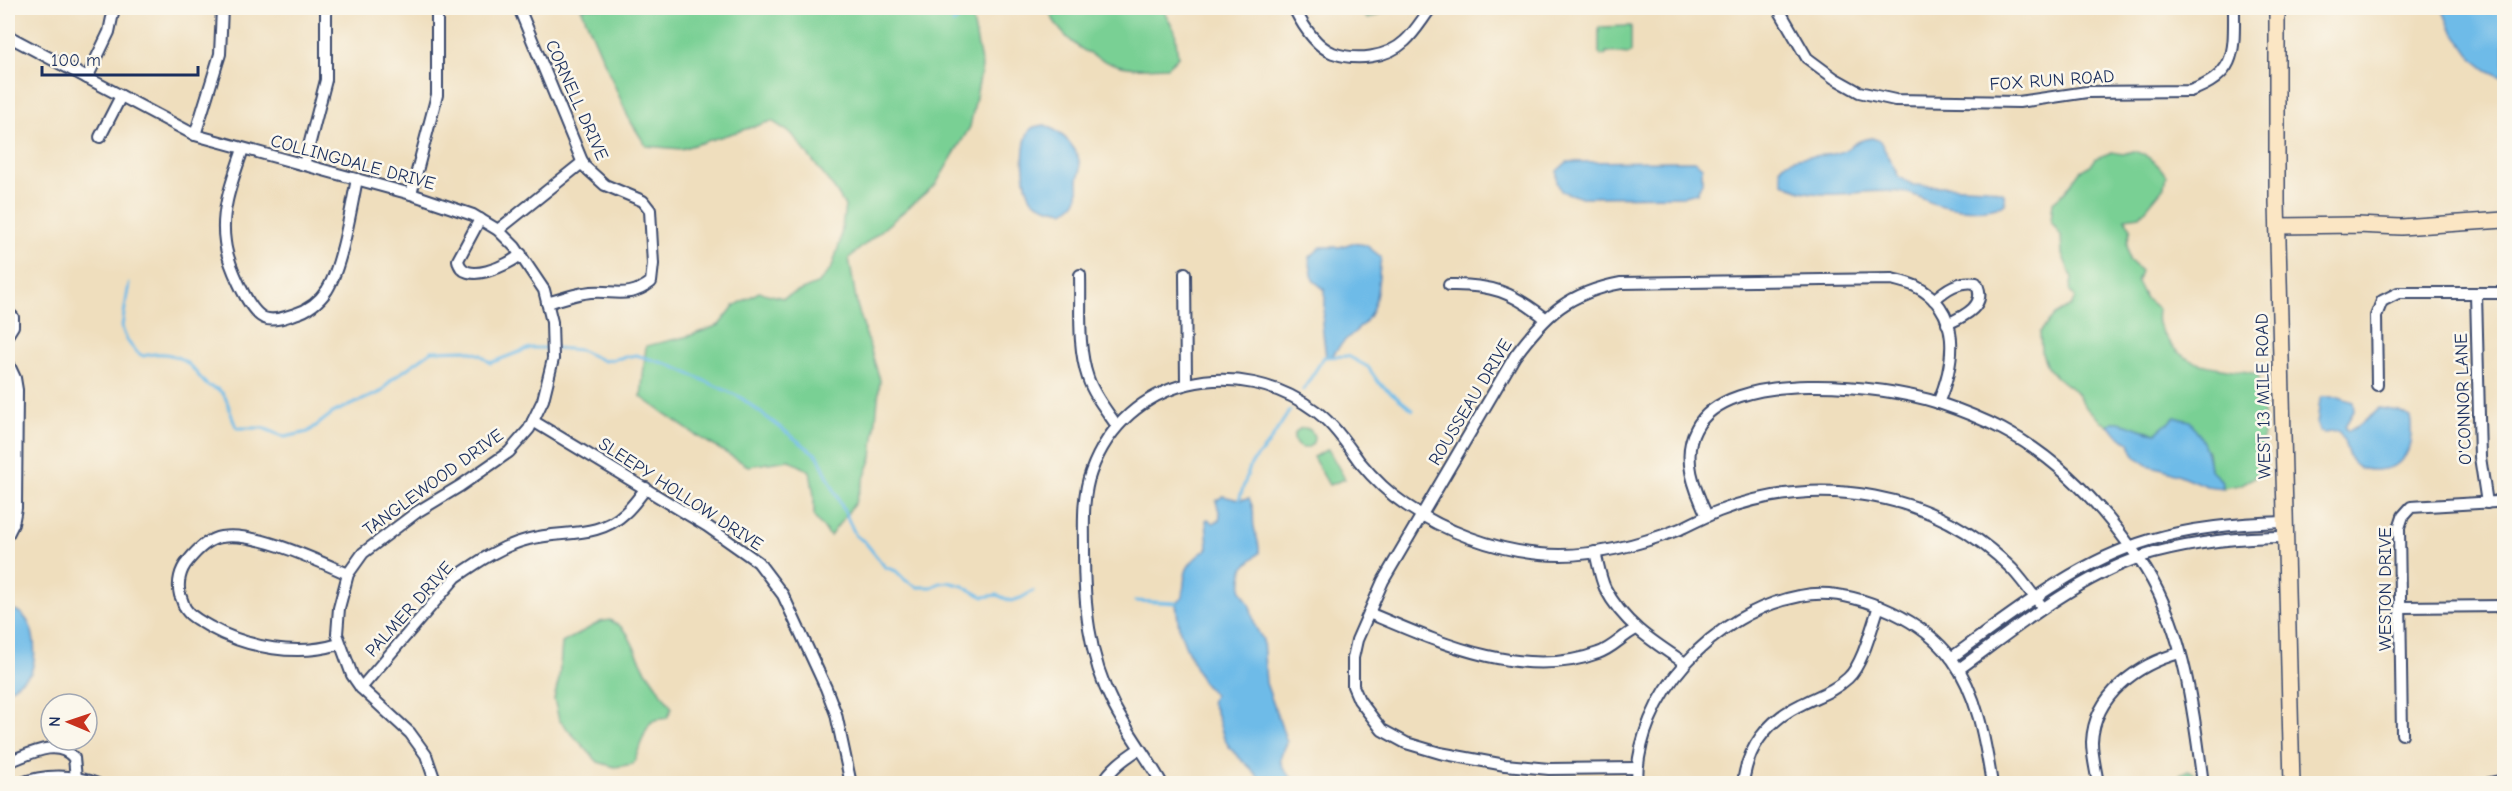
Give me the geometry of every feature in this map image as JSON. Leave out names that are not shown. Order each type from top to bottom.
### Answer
[{"type":"street","points":[[87,78],[109,32],[114,8]]},
{"type":"street","points":[[195,135],[220,54],[222,8]]},
{"type":"street","points":[[304,165],[326,80],[326,8]]},
{"type":"street","points":[[411,194],[437,95],[437,8]]},
{"type":"street","name":"CORNELL DRIVE","points":[[519,8],[583,162],[605,185],[643,201],[650,210],[653,264],[651,282],[640,290],[621,294],[586,292],[547,303]]},
{"type":"street","points":[[1294,8],[1308,32],[1332,53],[1358,57],[1382,55],[1405,41],[1431,8]]},
{"type":"street","name":"FOX RUN ROAD","points":[[1778,8],[1808,58],[1834,78],[1859,92],[1895,100],[2019,102],[2087,92],[2190,91],[2206,86],[2226,69],[2234,48],[2234,8]]},
{"type":"street","name":"WEST 13 MILE ROAD","points":[[2277,8],[2278,226],[2292,783]]},
{"type":"street","name":"COLLINGDALE DRIVE","points":[[8,36],[195,135],[411,194],[480,219],[498,230],[521,254],[544,290],[552,322],[554,359],[543,400],[533,421]]},
{"type":"street","points":[[100,137],[121,96]]},
{"type":"street","points":[[243,148],[225,211],[224,241],[228,258],[243,291],[259,314],[265,318],[280,319],[304,311],[314,305],[327,290],[345,236],[357,179]]},
{"type":"street","points":[[498,230],[583,162]]},
{"type":"street","points":[[480,219],[458,260],[464,270],[472,273],[494,270],[512,262],[521,254]]},
{"type":"street","points":[[2278,226],[2402,227],[2505,220]]},
{"type":"street","points":[[1185,273],[1186,382]]},
{"type":"street","points":[[1080,275],[1082,356],[1093,389],[1117,426]]},
{"type":"street","name":"ROUSSEAU DRIVE","points":[[1637,768],[1549,769],[1505,765],[1440,753],[1406,743],[1382,730],[1359,700],[1353,686],[1352,671],[1358,640],[1383,580],[1515,356],[1545,318],[1600,287],[1621,283],[1892,279],[1915,286],[1934,300],[1942,310],[1951,334],[1951,363],[1938,403]]},
{"type":"street","points":[[1934,300],[1957,284],[1968,281],[1976,283],[1980,290],[1979,300],[1973,310],[1947,324]]},
{"type":"street","points":[[1449,285],[1474,285],[1497,289],[1519,298],[1545,318]]},
{"type":"street","points":[[2377,385],[2376,316],[2382,301],[2398,293],[2505,293]]},
{"type":"street","name":"O'CONNOR LANE","points":[[2476,293],[2480,457],[2487,503]]},
{"type":"street","points":[[8,313],[13,317],[8,334]]},
{"type":"street","points":[[8,363],[15,378],[17,400],[16,508],[13,524],[8,534]]},
{"type":"street","points":[[1162,783],[1111,701],[1093,651],[1086,616],[1084,585],[1084,509],[1090,474],[1117,426],[1138,408],[1164,391],[1186,382],[1219,378],[1242,381],[1284,394],[1308,406],[1337,430],[1375,479],[1391,494],[1434,522],[1489,544],[1540,554],[1595,552],[1645,542],[1758,498],[1790,492],[1842,490],[1895,501],[1930,512],[1989,548],[2013,570],[2043,608]]},
{"type":"street","points":[[1707,516],[1696,492],[1690,454],[1695,430],[1705,416],[1722,404],[1744,394],[1784,388],[1839,385],[1938,403],[2002,429],[2070,478],[2096,504],[2139,558],[2176,634],[2193,713],[2203,783]]},
{"type":"street","name":"SLEEPY HOLLOW DRIVE","points":[[533,421],[646,488],[737,546],[758,562],[771,576],[783,595],[806,643],[836,714],[851,783]]},
{"type":"street","name":"TANGLEWOOD DRIVE","points":[[436,783],[426,755],[410,733],[361,688],[352,675],[337,634],[339,608],[348,574],[363,553],[390,531],[509,452],[533,421]]},
{"type":"street","name":"PALMER DRIVE","points":[[361,688],[456,577],[473,565],[511,544],[529,539],[601,529],[626,513],[646,488]]},
{"type":"street","name":"WESTON DRIVE","points":[[2402,734],[2399,528],[2403,516],[2411,507],[2487,503],[2505,497]]},
{"type":"street","points":[[1952,658],[2035,598],[2096,562],[2130,547],[2200,528],[2285,530]]},
{"type":"street","points":[[1959,669],[2043,608],[2102,574],[2139,558],[2203,543],[2285,530]]},
{"type":"street","points":[[339,644],[315,649],[276,649],[235,640],[198,620],[185,609],[179,591],[180,575],[197,549],[219,537],[245,538],[296,552],[348,574]]},
{"type":"street","points":[[1595,552],[1605,587],[1628,621],[1685,663]]},
{"type":"street","points":[[1637,783],[1639,755],[1651,720],[1668,686],[1685,663],[1715,634],[1756,610],[1801,595],[1826,594],[1850,597],[1879,606],[1903,618],[1930,636],[1952,658],[1973,700],[1992,783]]},
{"type":"street","points":[[1743,783],[1748,758],[1763,732],[1799,705],[1834,689],[1855,670],[1879,606]]},
{"type":"street","points":[[2400,607],[2505,606]]},
{"type":"street","points":[[1369,613],[1438,642],[1468,651],[1543,662],[1566,662],[1597,654],[1615,646],[1636,629]]},
{"type":"street","points":[[2098,783],[2092,740],[2099,713],[2109,696],[2126,679],[2167,656],[2180,653]]},
{"type":"street","points":[[8,762],[51,747],[62,748],[74,758],[76,778]]},
{"type":"street","points":[[1102,783],[1120,762],[1139,749]]},
{"type":"street","points":[[19,783],[40,777],[76,778],[98,783]]},
{"type":"street","points":[[2485,783],[2505,780]]},
{"type":"street","points":[[468,783],[488,783]]},
{"type":"green space","points":[[581,8],[962,8],[973,21],[982,67],[970,127],[936,184],[849,258],[857,305],[880,380],[872,457],[855,503],[830,536],[814,517],[814,496],[810,471],[789,460],[748,466],[694,434],[641,397],[646,346],[689,336],[719,325],[734,306],[759,292],[783,298],[819,283],[832,267],[840,242],[845,206],[792,134],[772,121],[681,149],[646,146],[629,119]]},
{"type":"green space","points":[[1048,8],[1162,8],[1175,31],[1178,57],[1167,67],[1135,68],[1108,62],[1082,50],[1071,41],[1054,20]]},
{"type":"green space","points":[[1356,8],[1390,8],[1390,9],[1368,19]]},
{"type":"green space","points":[[1631,26],[1631,52],[1629,54],[1606,52],[1606,55],[1601,55],[1599,53],[1599,27]]},
{"type":"green space","points":[[2133,151],[2152,160],[2166,176],[2164,187],[2140,216],[2125,218],[2131,228],[2127,243],[2129,260],[2141,271],[2137,282],[2145,298],[2158,309],[2157,319],[2160,328],[2175,349],[2184,357],[2207,366],[2257,374],[2260,382],[2263,422],[2260,474],[2240,485],[2223,488],[2221,480],[2210,470],[2208,451],[2175,417],[2156,433],[2113,422],[2108,426],[2088,410],[2075,391],[2055,376],[2047,366],[2041,351],[2040,332],[2055,315],[2071,306],[2075,297],[2070,291],[2072,278],[2062,254],[2061,236],[2051,221],[2053,202],[2065,192],[2080,171],[2092,164],[2096,158],[2112,152],[2123,154]]},
{"type":"green space","points":[[1304,428],[1311,431],[1314,438],[1311,445],[1304,448],[1297,445],[1294,438],[1297,431]]},
{"type":"green space","points":[[1328,449],[1345,479],[1329,485],[1313,457]]},
{"type":"green space","points":[[610,620],[627,633],[645,669],[672,708],[667,718],[654,720],[650,724],[633,764],[615,767],[598,762],[559,720],[554,699],[559,679],[562,643],[600,622]]},
{"type":"green space","points":[[2188,770],[2194,774],[2196,780],[2189,784],[2179,780],[2180,774]]},
{"type":"water","points":[[2442,8],[2504,8],[2504,78],[2487,70],[2472,58],[2449,25]]},
{"type":"water","points":[[1045,125],[1058,132],[1070,143],[1080,163],[1076,201],[1064,211],[1036,202],[1026,186],[1023,164],[1025,142],[1032,128]]},
{"type":"water","points":[[1872,138],[1880,141],[1899,177],[1913,185],[1987,188],[2004,193],[2005,204],[1988,209],[1959,209],[1932,203],[1902,192],[1811,193],[1783,183],[1780,169],[1792,160],[1838,153]]},
{"type":"water","points":[[1695,161],[1702,167],[1702,182],[1697,193],[1684,196],[1579,197],[1561,191],[1557,182],[1557,171],[1567,162]]},
{"type":"water","points":[[1352,243],[1366,245],[1381,257],[1376,299],[1362,326],[1341,344],[1333,355],[1326,357],[1322,324],[1325,290],[1313,280],[1309,258],[1321,247],[1340,247]]},
{"type":"water","points":[[2322,397],[2339,397],[2353,402],[2354,411],[2345,426],[2347,431],[2364,421],[2379,408],[2399,411],[2410,417],[2410,443],[2405,455],[2396,464],[2384,469],[2369,470],[2358,467],[2350,459],[2338,431],[2324,433],[2319,431],[2317,425]]},
{"type":"water","points":[[2175,417],[2190,421],[2206,450],[2210,470],[2221,480],[2223,488],[2206,486],[2170,471],[2148,465],[2136,457],[2129,443],[2108,426],[2113,422],[2119,422],[2156,433]]},
{"type":"water","points":[[1223,496],[1239,500],[1249,498],[1252,507],[1259,553],[1243,568],[1241,590],[1263,640],[1266,683],[1287,742],[1281,756],[1281,764],[1289,776],[1300,783],[1262,783],[1255,772],[1232,750],[1225,740],[1211,702],[1214,695],[1202,681],[1179,628],[1176,603],[1183,597],[1187,568],[1208,548],[1206,520],[1213,523],[1219,521],[1220,515],[1216,501]]},
{"type":"water","points":[[8,608],[17,611],[29,625],[33,634],[35,654],[31,673],[8,691]]},
{"type":"waterway","points":[[953,23],[973,8]]},
{"type":"waterway","points":[[129,284],[122,326],[127,339],[136,351],[143,356],[170,355],[189,364],[207,385],[223,394],[237,428],[263,428],[285,437],[308,432],[334,412],[381,392],[391,380],[432,351],[466,350],[481,355],[490,363],[530,348],[550,348]]},
{"type":"waterway","points":[[556,348],[580,350],[604,361],[636,355],[670,365],[740,397],[818,456],[856,536],[865,542],[885,567],[896,571],[917,587],[932,587],[948,582],[963,586],[983,597],[997,595],[1011,601],[1033,591]]},
{"type":"waterway","points":[[1303,390],[1324,357],[1348,356],[1368,367],[1379,383],[1413,410]]},
{"type":"waterway","points":[[1239,500],[1251,464],[1269,443],[1290,410]]},
{"type":"waterway","points":[[1135,601],[1176,603]]}]
